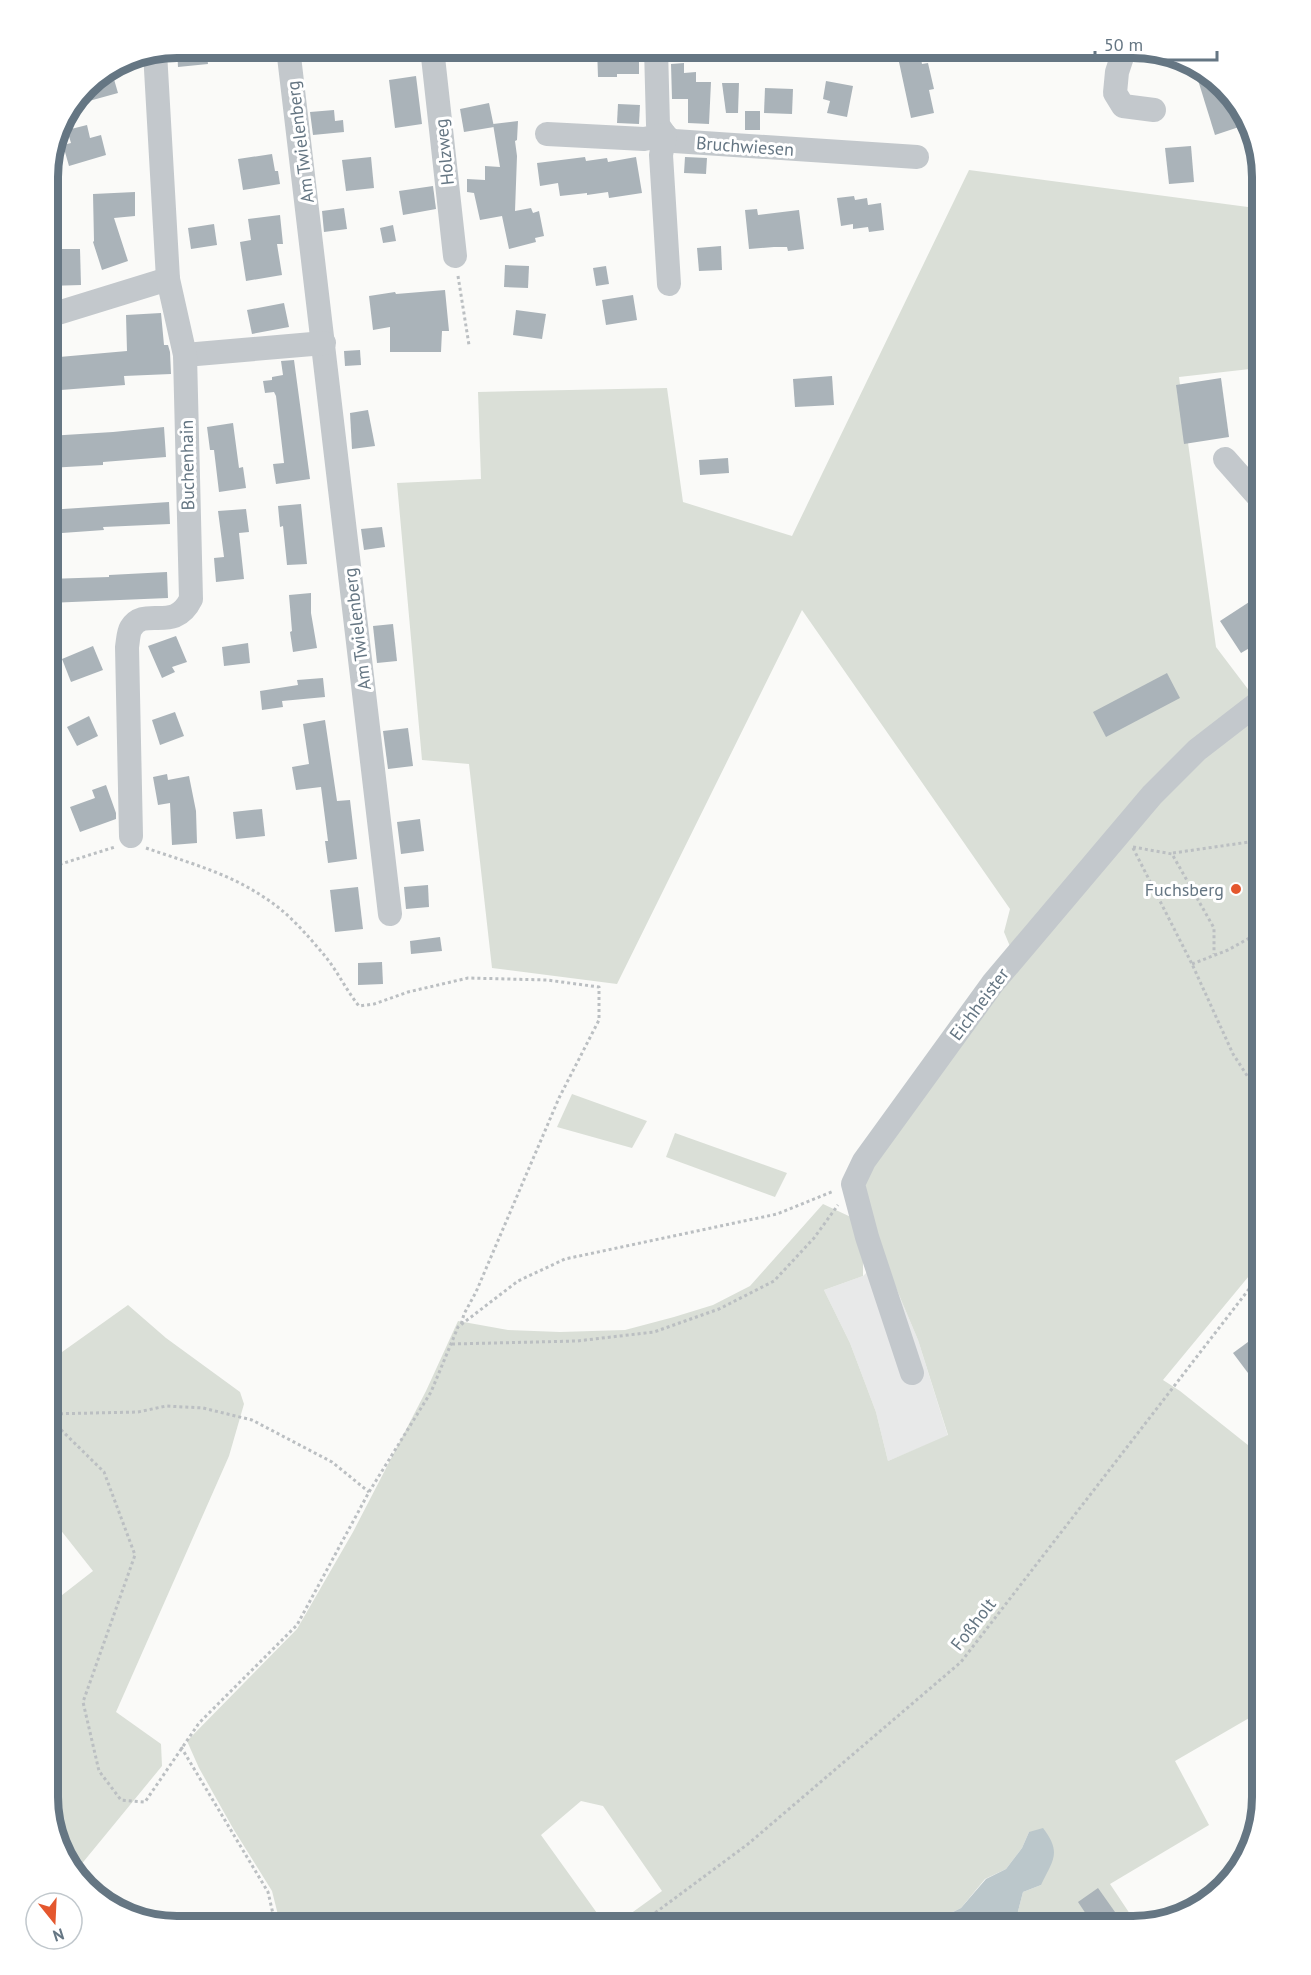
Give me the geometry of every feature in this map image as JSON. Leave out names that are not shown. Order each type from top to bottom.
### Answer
[{"type":"street","name":"Am Twielenberg","points":[[289,59],[390,914]]},
{"type":"street","name":"Holzweg","points":[[433,59],[455,256]]},
{"type":"street","points":[[656,59],[658,125],[665,135],[661,155],[669,284]]},
{"type":"street","points":[[1121,59],[1117,72],[1115,93],[1123,106],[1155,110]]},
{"type":"street","name":"Buchenhain","points":[[131,839],[127,647],[131,628],[143,618],[174,617],[185,611],[191,599],[185,355],[168,279],[156,61]]},
{"type":"street","points":[[547,134],[644,139],[665,135]]},
{"type":"street","name":"Bruchwiesen","points":[[665,135],[674,141],[917,157]]},
{"type":"street","points":[[59,313],[168,279]]},
{"type":"street","points":[[185,355],[324,343]]},
{"type":"street","points":[[1225,459],[1252,490]]},
{"type":"street","name":"Eichheister","points":[[853,1184],[864,1161],[993,983],[1152,795],[1197,750],[1252,708]]},
{"type":"street","points":[[853,1184],[867,1237],[912,1373]]},
{"type":"path","points":[[455,256],[469,345]]},
{"type":"path","points":[[59,864],[131,839],[206,867],[265,898],[288,916],[340,975],[347,991],[358,1006],[374,1004],[408,992],[468,978],[547,980],[599,987],[599,1020],[559,1098],[476,1292],[464,1314],[461,1326]]},
{"type":"path","points":[[1252,842],[1172,854],[1133,847],[1192,964],[1233,1054],[1252,1083]]},
{"type":"path","points":[[1172,854],[1214,928],[1214,954]]},
{"type":"path","points":[[1192,964],[1228,950],[1252,936]]},
{"type":"path","points":[[58,1425],[104,1472],[135,1555],[83,1702],[99,1771],[121,1800],[145,1803],[199,1723],[297,1625],[369,1492],[430,1392],[461,1326],[518,1281],[565,1259],[777,1214],[853,1184]]},
{"type":"path","points":[[452,1344],[577,1341],[654,1332],[719,1309],[774,1281],[814,1238],[853,1184]]},
{"type":"path","name":"Foßholt","points":[[651,1916],[748,1844],[961,1662],[1252,1285]]},
{"type":"path","points":[[58,1415],[138,1412],[166,1406],[203,1408],[252,1420],[332,1462],[369,1492]]},
{"type":"path","points":[[181,1747],[268,1892],[273,1916]]},
{"type":"shaded area","points":[[969,170],[1252,208],[1250,369],[1179,377],[1216,647],[1252,694],[1252,1272],[1163,1380],[1252,1448],[1252,1716],[1175,1761],[1209,1825],[1110,1884],[1131,1916],[1017,1916],[1023,1892],[1041,1885],[1029,1832],[1022,1848],[1006,1869],[985,1879],[961,1908],[945,1916],[627,1916],[662,1891],[603,1806],[581,1801],[541,1835],[599,1916],[278,1916],[272,1891],[234,1830],[199,1768],[187,1741],[297,1629],[353,1532],[426,1391],[458,1321],[508,1330],[560,1332],[625,1330],[713,1305],[750,1286],[823,1204],[853,1218],[863,1258],[863,1276],[824,1290],[850,1343],[876,1412],[888,1461],[948,1435],[918,1340],[883,1257],[862,1185],[871,1161],[1019,968],[1004,932],[1010,909],[802,610],[617,984],[492,968],[469,764],[422,760],[397,483],[481,479],[478,392],[667,388],[683,502],[792,536]]},
{"type":"shaded area","points":[[572,1094],[647,1121],[632,1148],[557,1127]]},
{"type":"shaded area","points":[[675,1133],[787,1173],[775,1197],[666,1157]]},
{"type":"shaded area","points":[[883,1257],[918,1340],[948,1436],[888,1461],[876,1412],[850,1343],[824,1290],[863,1276]]},
{"type":"shaded area","points":[[128,1305],[166,1338],[240,1392],[244,1404],[229,1456],[116,1712],[161,1744],[162,1766],[80,1866],[74,1857],[63,1828],[58,1797],[58,1598],[93,1571],[58,1527],[58,1355]]},
{"type":"shaded area","points":[[1043,1828],[1052,1844],[1054,1856],[1041,1885],[1023,1892],[1017,1916],[945,1916],[961,1908],[986,1879],[1006,1869],[1022,1848],[1029,1832]]},
{"type":"building","points":[[178,59],[207,59],[208,64],[178,67]]},
{"type":"building","points":[[597,59],[639,59],[639,74],[598,77]]},
{"type":"building","points":[[898,59],[921,59],[922,64],[928,63],[934,89],[929,90],[934,113],[911,118]]},
{"type":"building","points":[[684,63],[684,73],[696,72],[696,82],[711,82],[709,124],[688,123],[688,99],[672,99],[671,64]]},
{"type":"building","points":[[416,76],[422,124],[395,128],[389,80]]},
{"type":"building","points":[[1197,77],[1218,93],[1234,114],[1239,127],[1215,135]]},
{"type":"building","points":[[114,78],[118,93],[89,101],[93,93]]},
{"type":"building","points":[[826,81],[853,86],[847,117],[827,113],[830,101],[823,99]]},
{"type":"building","points":[[722,83],[739,83],[738,113],[726,113]]},
{"type":"building","points":[[765,88],[793,89],[792,114],[764,113]]},
{"type":"building","points":[[489,103],[494,127],[464,132],[460,109]]},
{"type":"building","points":[[618,104],[640,105],[639,124],[617,123]]},
{"type":"building","points":[[334,110],[335,121],[343,120],[344,132],[313,135],[310,112]]},
{"type":"building","points":[[745,111],[760,111],[760,130],[745,130]]},
{"type":"building","points":[[518,121],[517,140],[515,141],[517,156],[515,211],[531,208],[533,213],[539,211],[544,236],[535,238],[536,242],[509,249],[502,216],[480,220],[474,193],[467,192],[467,179],[485,180],[485,166],[500,167],[493,124]]},
{"type":"building","points":[[87,125],[90,138],[101,135],[106,155],[69,166],[63,146],[71,143],[69,129]]},
{"type":"building","points":[[1191,146],[1194,182],[1169,184],[1165,148]]},
{"type":"building","points":[[272,154],[280,184],[243,190],[238,159]]},
{"type":"building","points":[[371,157],[374,188],[346,191],[342,160]]},
{"type":"building","points":[[585,157],[586,161],[607,158],[608,162],[636,157],[642,193],[609,198],[608,192],[560,196],[558,183],[540,186],[537,163]]},
{"type":"building","points":[[685,157],[707,158],[706,174],[684,173]]},
{"type":"building","points":[[433,186],[436,209],[403,215],[399,191]]},
{"type":"building","points":[[135,192],[135,216],[114,218],[128,261],[102,270],[93,242],[93,194]]},
{"type":"building","points":[[854,196],[855,200],[867,198],[868,205],[881,203],[884,230],[869,232],[868,227],[853,229],[853,224],[841,226],[837,198]]},
{"type":"building","points":[[344,208],[347,229],[324,232],[322,211]]},
{"type":"building","points":[[757,209],[758,215],[799,210],[804,249],[788,251],[787,247],[774,247],[749,249],[745,210]]},
{"type":"building","points":[[280,215],[283,244],[277,244],[282,275],[246,281],[240,242],[251,240],[248,219]]},
{"type":"building","points":[[214,224],[217,245],[191,249],[188,228]]},
{"type":"building","points":[[393,225],[396,241],[383,243],[380,228]]},
{"type":"building","points":[[721,246],[722,270],[699,271],[697,248]]},
{"type":"building","points":[[59,249],[80,249],[81,285],[59,286]]},
{"type":"building","points":[[505,265],[529,266],[528,288],[504,287]]},
{"type":"building","points":[[606,266],[609,284],[596,286],[593,268]]},
{"type":"building","points":[[445,290],[449,331],[442,331],[441,352],[390,352],[390,327],[373,330],[369,296],[395,292],[396,294]]},
{"type":"building","points":[[633,295],[637,320],[606,325],[602,300]]},
{"type":"building","points":[[284,303],[289,327],[252,334],[247,310]]},
{"type":"building","points":[[516,310],[546,314],[542,339],[513,335]]},
{"type":"building","points":[[161,313],[164,345],[168,345],[170,352],[171,374],[124,376],[125,385],[59,390],[59,357],[127,351],[126,315]]},
{"type":"building","points":[[360,350],[361,365],[345,366],[344,351]]},
{"type":"building","points":[[294,360],[310,479],[276,484],[273,464],[284,463],[276,396],[274,392],[265,393],[263,381],[283,375],[281,361]]},
{"type":"building","points":[[832,376],[834,405],[795,407],[793,379]]},
{"type":"building","points":[[1221,378],[1229,437],[1184,444],[1176,385]]},
{"type":"building","points":[[368,410],[375,446],[352,449],[350,413]]},
{"type":"building","points":[[233,423],[239,468],[243,467],[246,488],[219,492],[214,450],[210,450],[207,427]]},
{"type":"building","points":[[164,427],[166,457],[103,462],[103,465],[59,467],[59,435]]},
{"type":"building","points":[[728,458],[729,473],[700,475],[699,460]]},
{"type":"building","points":[[169,502],[170,524],[103,527],[104,530],[59,533],[59,509]]},
{"type":"building","points":[[301,504],[307,564],[287,565],[283,526],[280,527],[278,506]]},
{"type":"building","points":[[246,509],[249,532],[239,533],[244,579],[216,582],[214,558],[224,557],[218,511]]},
{"type":"building","points":[[382,527],[385,547],[364,550],[361,529]]},
{"type":"building","points":[[167,572],[168,598],[59,603],[59,579],[109,577],[109,575]]},
{"type":"building","points":[[311,593],[311,613],[317,648],[293,652],[289,595]]},
{"type":"building","points":[[1252,600],[1252,646],[1241,653],[1220,621]]},
{"type":"building","points":[[393,624],[397,661],[377,663],[373,626]]},
{"type":"building","points":[[176,636],[187,662],[172,667],[175,672],[162,678],[148,646]]},
{"type":"building","points":[[248,643],[250,663],[224,666],[222,647]]},
{"type":"building","points":[[93,646],[103,670],[71,682],[62,659]]},
{"type":"building","points":[[1167,673],[1180,698],[1106,737],[1093,712]]},
{"type":"building","points":[[323,678],[325,697],[282,701],[283,707],[262,710],[260,691],[298,685],[297,680]]},
{"type":"building","points":[[175,712],[184,736],[160,745],[152,720]]},
{"type":"building","points":[[89,716],[98,736],[77,746],[67,727]]},
{"type":"building","points":[[325,720],[337,801],[350,800],[357,859],[328,863],[325,841],[328,841],[321,787],[296,790],[292,767],[309,764],[303,724]]},
{"type":"building","points":[[408,728],[413,766],[388,769],[383,731]]},
{"type":"building","points":[[167,774],[168,780],[189,776],[196,811],[197,843],[172,845],[170,803],[158,805],[153,777]]},
{"type":"building","points":[[106,785],[116,819],[80,832],[70,807],[95,798],[92,790]]},
{"type":"building","points":[[262,809],[265,836],[236,839],[233,812]]},
{"type":"building","points":[[420,819],[424,851],[401,854],[397,822]]},
{"type":"building","points":[[428,885],[429,907],[406,909],[404,887]]},
{"type":"building","points":[[358,887],[363,929],[335,932],[330,890]]},
{"type":"building","points":[[440,937],[442,951],[411,954],[410,941]]},
{"type":"building","points":[[382,962],[383,984],[358,985],[358,963]]},
{"type":"building","points":[[1252,1339],[1252,1378],[1233,1353]]},
{"type":"building","points":[[1098,1888],[1115,1912],[1109,1916],[1087,1916],[1078,1902]]},
{"type":"place","name":"Fuchsberg","points":[[1236,889]]}]
